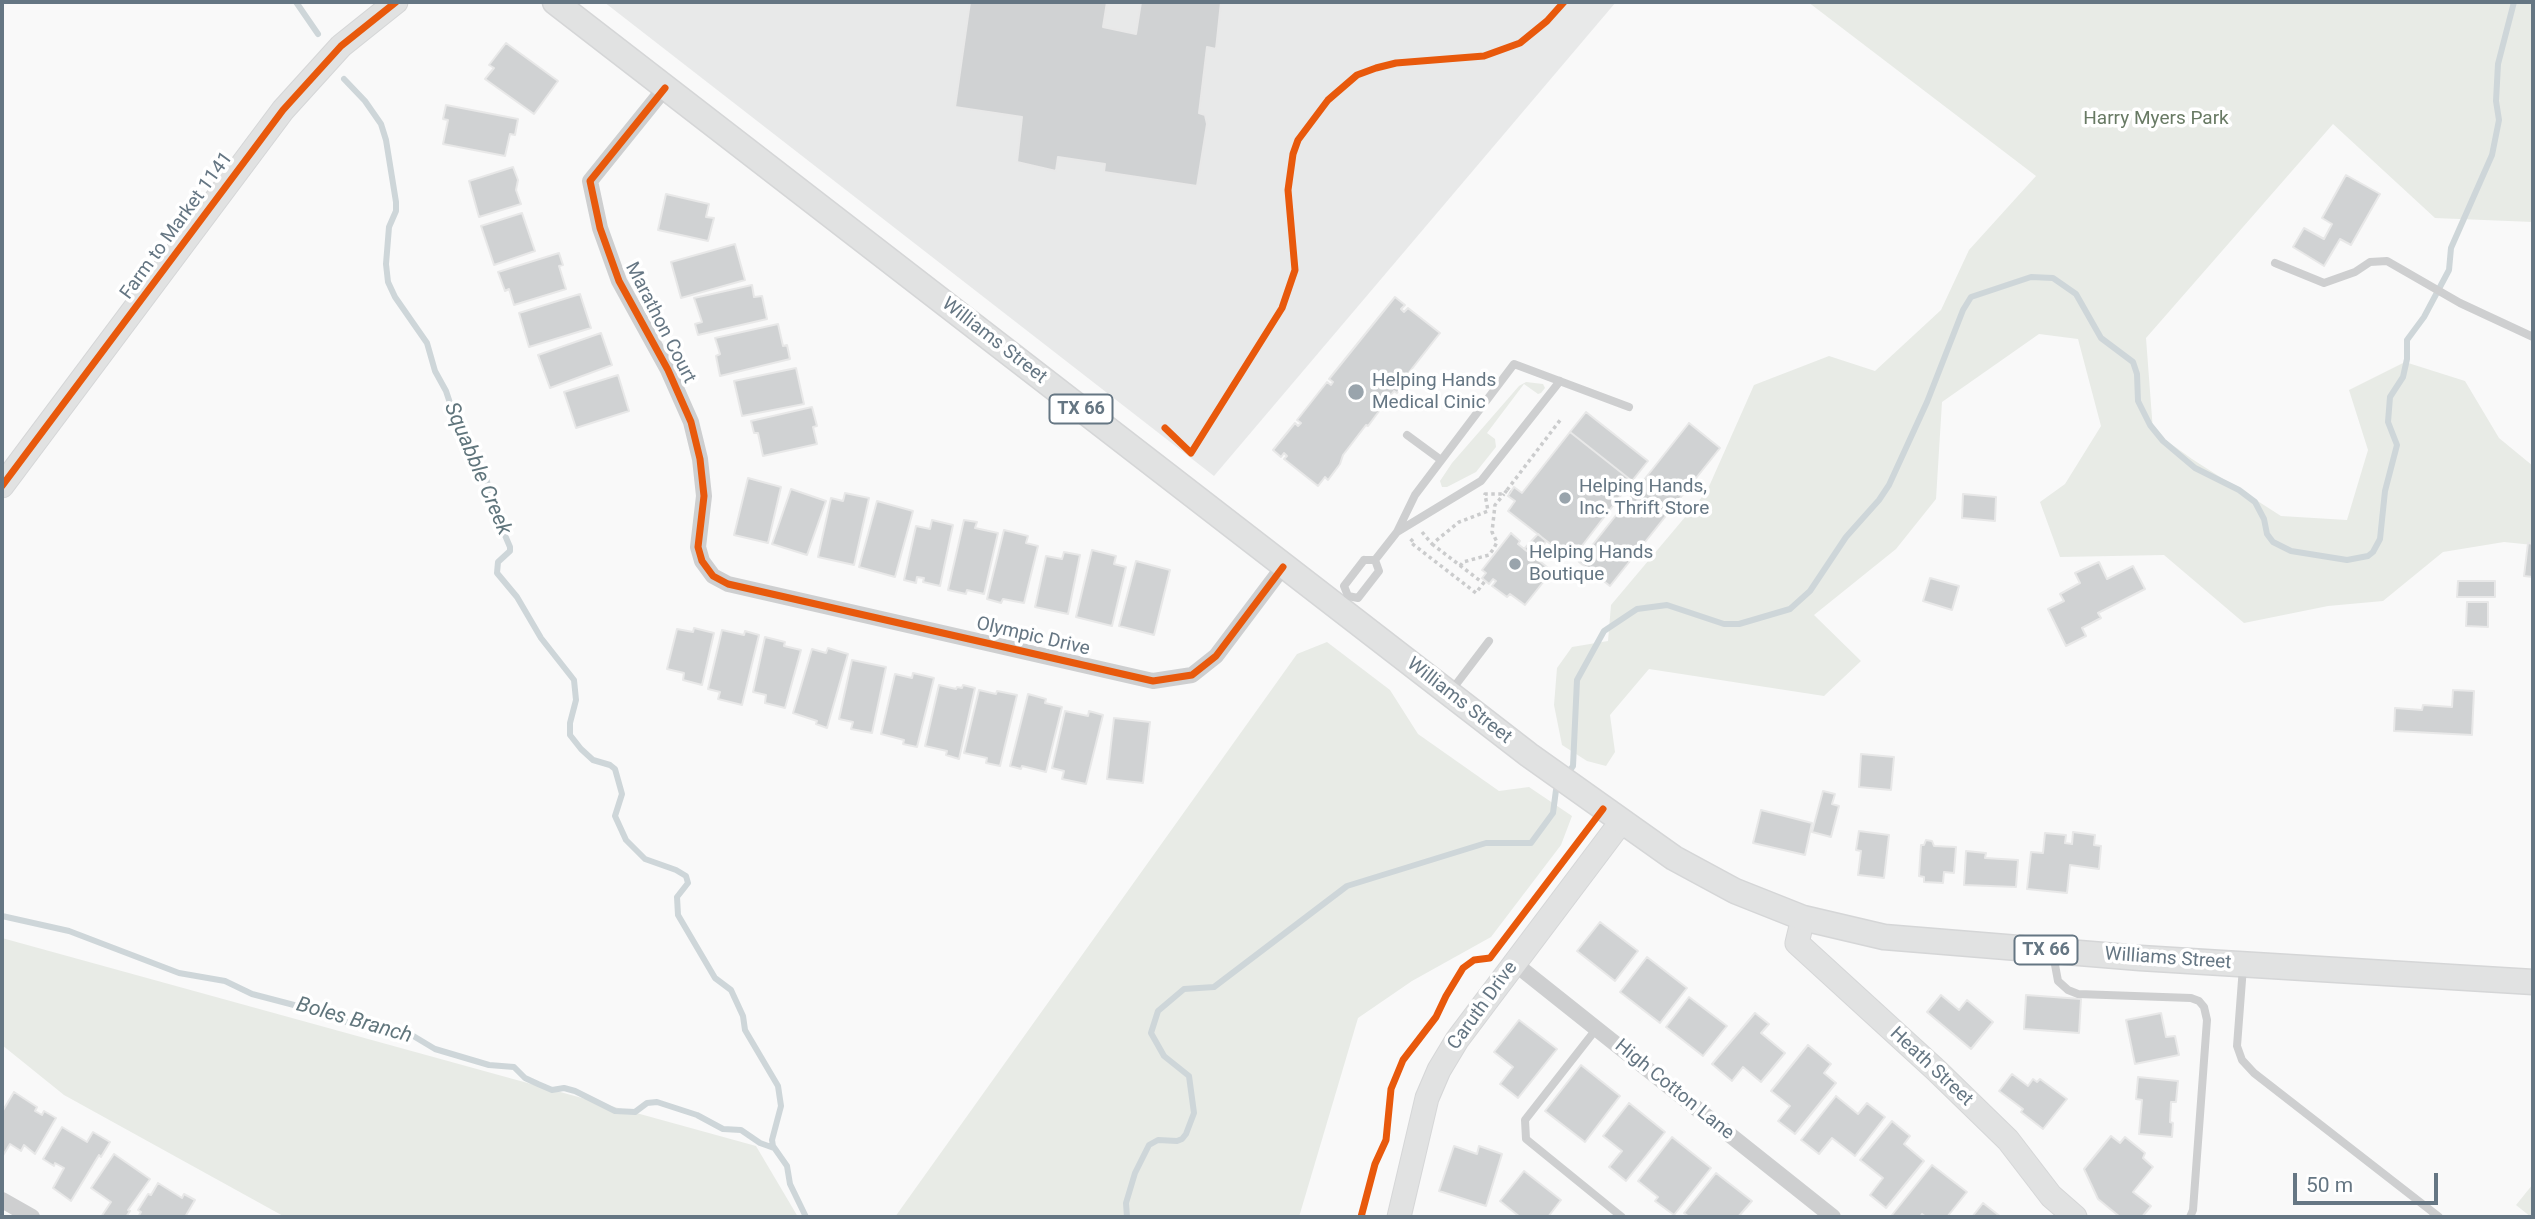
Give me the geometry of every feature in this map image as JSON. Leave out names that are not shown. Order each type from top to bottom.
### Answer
[{"type":"main road","name":"Williams Street","points":[[555,2],[1283,567],[1344,602],[1449,693],[1529,755],[1674,858],[1735,891],[1803,918],[1884,937],[2053,951],[2533,982]]},
{"type":"street","name":"Farm to Market 1141","points":[[2,486],[283,110],[341,46],[396,2]]},
{"type":"street","name":"Marathon Court","points":[[665,88],[590,181],[600,228],[619,281],[668,370],[691,422],[700,459],[704,496],[698,547],[702,561],[713,576],[728,584]]},
{"type":"street","name":"Olympic Drive","points":[[728,584],[1153,681],[1192,675],[1216,656],[1283,567]]},
{"type":"street","name":"Caruth Drive","points":[[1399,1217],[1427,1098],[1439,1070],[1457,1040],[1622,822]]},
{"type":"street","name":"Heath Street","points":[[1803,918],[1797,943],[2008,1140],[2051,1196],[2075,1217]]},
{"type":"street","name":"High Cotton Lane","points":[[1514,963],[1833,1217]]},
{"type":"street","points":[[2,1200],[32,1217]]},
{"type":"lane","points":[[2275,263],[2324,283],[2355,272],[2370,262],[2387,261],[2459,303],[2533,337]]},
{"type":"lane","points":[[1375,560],[1396,533],[1415,495],[1514,364],[1629,407]]},
{"type":"lane","points":[[1396,533],[1481,481],[1560,381]]},
{"type":"lane","points":[[1407,435],[1441,460]]},
{"type":"lane","points":[[1364,560],[1375,560],[1379,571],[1358,598],[1344,602],[1344,586],[1364,560]]},
{"type":"lane","points":[[1449,693],[1489,640]]},
{"type":"lane","points":[[2053,951],[2058,981],[2078,994],[2191,998],[2204,1007],[2207,1020],[2193,1210],[2190,1217]]},
{"type":"lane","points":[[2243,964],[2238,1046],[2242,1060],[2254,1073],[2439,1217]]},
{"type":"lane","points":[[1597,1028],[1525,1119],[1526,1139],[1622,1217]]},
{"type":"path","points":[[1460,566],[1463,562],[1489,555],[1494,548],[1497,542],[1492,532],[1495,505],[1562,419]]},
{"type":"path","points":[[1432,544],[1459,522],[1488,511],[1485,494],[1507,492]]},
{"type":"path","points":[[1423,532],[1432,544],[1485,582],[1476,593],[1410,542],[1423,532]]},
{"type":"shaded area","points":[[604,2],[1616,2],[1214,476]]},
{"type":"green space","name":"Harry Myers Park","points":[[1808,2],[2533,2],[2533,222],[2435,218],[2333,124],[2146,338],[2153,431],[2281,516],[2347,520],[2368,450],[2349,390],[2405,362],[2465,381],[2499,438],[2533,466],[2533,545],[2504,542],[2443,552],[2383,601],[2328,606],[2244,623],[2164,555],[2060,557],[2040,502],[2065,484],[2101,426],[2078,339],[2039,334],[1942,402],[1936,499],[1896,549],[1814,615],[1861,661],[1824,696],[1649,669],[1610,715],[1615,752],[1606,766],[1587,761],[1562,745],[1554,705],[1557,668],[1572,647],[1608,641],[1611,605],[1707,491],[1754,385],[1829,356],[1875,371],[1941,310],[1969,250],[2036,176]]},
{"type":"green space","points":[[1526,382],[1543,384],[1545,388],[1538,394],[1524,384],[1487,433],[1495,439],[1496,447],[1476,472],[1442,487],[1440,481],[1452,463],[1519,386]]},
{"type":"green space","points":[[1327,642],[1390,690],[1418,734],[1499,791],[1529,787],[1572,816],[1561,845],[1491,937],[1412,981],[1358,1018],[1299,1217],[895,1217],[1297,654]]},
{"type":"green space","points":[[2,938],[756,1146],[798,1217],[285,1217],[64,1095],[2,1045]]},
{"type":"green space","points":[[2533,1184],[2533,1217],[2531,1217],[2516,1205]]},
{"type":"building","points":[[970,2],[1107,2],[1103,27],[1136,34],[1141,2],[1221,2],[1216,49],[1207,47],[1199,113],[1205,115],[1207,124],[1197,186],[1104,172],[1105,164],[1058,157],[1056,171],[1017,162],[1022,117],[955,107]]},
{"type":"building","points":[[506,43],[558,81],[534,114],[485,79],[494,68],[489,65]]},
{"type":"building","points":[[446,105],[518,119],[515,135],[510,134],[505,156],[443,144],[448,120],[443,119]]},
{"type":"building","points":[[513,167],[518,180],[516,190],[521,204],[479,217],[469,181]]},
{"type":"building","points":[[2346,175],[2380,194],[2351,245],[2340,239],[2324,266],[2293,247],[2304,228],[2324,239],[2332,224],[2322,218]]},
{"type":"building","points":[[666,194],[709,204],[706,217],[714,218],[708,241],[658,230]]},
{"type":"building","points":[[522,213],[535,251],[494,265],[481,226]]},
{"type":"building","points":[[735,244],[745,280],[681,298],[671,262]]},
{"type":"building","points":[[559,253],[563,265],[559,266],[566,289],[514,305],[509,289],[505,291],[498,272]]},
{"type":"building","points":[[752,285],[754,297],[762,296],[767,319],[698,335],[695,324],[702,322],[694,298]]},
{"type":"building","points":[[580,294],[591,328],[529,347],[519,313]]},
{"type":"building","name":"Helping Hands Medical Cinic","points":[[1395,297],[1405,305],[1401,309],[1404,312],[1408,308],[1440,333],[1407,375],[1409,377],[1397,393],[1394,391],[1343,455],[1328,480],[1325,477],[1318,486],[1284,459],[1287,456],[1284,453],[1281,457],[1273,450],[1295,423],[1298,426],[1301,423],[1297,420],[1327,382],[1331,385],[1333,382],[1329,379]]},
{"type":"building","points":[[778,324],[783,346],[787,345],[790,359],[720,376],[716,356],[720,354],[715,338]]},
{"type":"building","points":[[601,333],[612,365],[550,388],[538,355]]},
{"type":"building","points":[[796,368],[804,404],[742,416],[734,381]]},
{"type":"building","points":[[618,375],[629,411],[576,428],[564,392]]},
{"type":"building","points":[[812,407],[817,426],[813,427],[817,444],[763,456],[758,433],[754,433],[751,421]]},
{"type":"building","points":[[1586,412],[1648,461],[1632,481],[1570,432]]},
{"type":"building","points":[[1689,423],[1720,448],[1610,586],[1579,562]]},
{"type":"building","name":"Helping Hands, Inc. Thrift Store","points":[[1570,432],[1632,481],[1571,560],[1508,511],[1515,501],[1508,496],[1514,487],[1522,493]]},
{"type":"building","points":[[748,478],[781,487],[768,543],[734,535]]},
{"type":"building","points":[[791,489],[826,501],[807,555],[772,544]]},
{"type":"building","points":[[845,493],[869,498],[854,565],[818,557],[831,498],[843,501]]},
{"type":"building","points":[[1963,494],[1996,497],[1995,521],[1962,518]]},
{"type":"building","points":[[877,501],[913,511],[895,577],[859,567]]},
{"type":"building","points":[[932,520],[953,525],[940,586],[923,582],[924,578],[917,577],[916,583],[904,580],[916,526],[930,529]]},
{"type":"building","points":[[964,520],[977,522],[975,528],[998,533],[984,594],[948,590]]},
{"type":"building","points":[[1004,530],[1028,536],[1026,543],[1038,546],[1024,603],[1003,599],[1001,603],[987,599]]},
{"type":"building","name":"Helping Hands Boutique","points":[[1511,533],[1520,541],[1518,544],[1552,571],[1525,605],[1492,586],[1496,581],[1493,579],[1489,584],[1482,578],[1486,573],[1482,570]]},
{"type":"building","points":[[1538,534],[1546,541],[1536,558],[1524,549]]},
{"type":"building","points":[[2528,543],[2533,544],[2533,577],[2524,576]]},
{"type":"building","points":[[1092,550],[1116,556],[1114,564],[1126,567],[1112,626],[1076,617]]},
{"type":"building","points":[[1064,552],[1080,555],[1068,614],[1035,607],[1046,556],[1062,559]]},
{"type":"building","points":[[1136,561],[1170,570],[1154,635],[1119,626]]},
{"type":"building","points":[[2099,562],[2107,579],[2133,566],[2145,589],[2098,613],[2101,618],[2082,628],[2086,636],[2066,646],[2048,609],[2064,601],[2060,594],[2080,583],[2075,573]]},
{"type":"building","points":[[1930,578],[1959,586],[1952,610],[1923,601]]},
{"type":"building","points":[[2458,581],[2495,581],[2495,597],[2457,597]]},
{"type":"building","points":[[2467,602],[2488,602],[2488,627],[2466,626]]},
{"type":"building","points":[[694,628],[714,633],[702,685],[683,680],[684,673],[667,669],[677,629],[693,632]]},
{"type":"building","points":[[722,630],[759,635],[742,705],[718,699],[720,692],[708,689]]},
{"type":"building","points":[[765,637],[801,650],[785,708],[765,703],[766,695],[753,692]]},
{"type":"building","points":[[828,648],[848,654],[827,728],[816,724],[817,721],[793,713],[812,649],[826,653]]},
{"type":"building","points":[[852,660],[886,667],[872,733],[851,729],[853,722],[839,719]]},
{"type":"building","points":[[913,673],[934,678],[917,747],[903,744],[904,740],[881,734],[895,674],[912,678]]},
{"type":"building","points":[[939,685],[956,689],[962,688],[963,685],[975,688],[959,759],[946,755],[947,751],[925,746]]},
{"type":"building","points":[[979,690],[1017,695],[1000,766],[986,763],[987,758],[964,753]]},
{"type":"building","points":[[2453,690],[2474,691],[2472,735],[2394,731],[2395,708],[2422,710],[2423,705],[2452,707]]},
{"type":"building","points":[[1028,694],[1046,699],[1045,703],[1062,707],[1046,772],[1010,766]]},
{"type":"building","points":[[1065,711],[1088,716],[1089,711],[1103,715],[1086,784],[1062,779],[1064,771],[1052,768]]},
{"type":"building","points":[[1114,718],[1150,722],[1143,783],[1107,779]]},
{"type":"building","points":[[1861,754],[1894,757],[1891,790],[1859,787]]},
{"type":"building","points":[[1823,791],[1835,794],[1832,804],[1839,806],[1831,837],[1812,832]]},
{"type":"building","points":[[1761,810],[1812,823],[1805,855],[1753,843]]},
{"type":"building","points":[[1859,831],[1889,835],[1884,878],[1858,875],[1861,851],[1856,850]]},
{"type":"building","points":[[2073,832],[2095,835],[2094,845],[2101,846],[2099,869],[2070,865],[2067,893],[2027,889],[2031,852],[2043,853],[2045,833],[2066,835],[2065,843],[2072,844]]},
{"type":"building","points":[[1926,840],[1932,841],[1934,846],[1956,847],[1954,873],[1944,872],[1943,883],[1924,882],[1924,877],[1919,876],[1921,845],[1924,845]]},
{"type":"building","points":[[1966,851],[1986,853],[1985,858],[2018,860],[2016,887],[1964,885]]},
{"type":"building","points":[[1600,922],[1638,951],[1615,981],[1577,951]]},
{"type":"building","points":[[1647,957],[1687,988],[1660,1023],[1620,992]]},
{"type":"building","points":[[1941,995],[1959,1010],[1967,1000],[1993,1022],[1971,1049],[1927,1012]]},
{"type":"building","points":[[2026,995],[2081,999],[2079,1033],[2024,1029]]},
{"type":"building","points":[[1689,997],[1727,1026],[1703,1056],[1666,1027]]},
{"type":"building","points":[[1755,1013],[1769,1024],[1761,1033],[1785,1053],[1761,1082],[1743,1067],[1732,1081],[1712,1064]]},
{"type":"building","points":[[2161,1013],[2166,1037],[2175,1036],[2179,1055],[2135,1064],[2126,1020]]},
{"type":"building","points":[[1519,1020],[1557,1049],[1518,1098],[1500,1084],[1513,1067],[1494,1052]]},
{"type":"building","points":[[1808,1045],[1831,1064],[1824,1073],[1836,1083],[1795,1134],[1778,1121],[1790,1106],[1771,1091]]},
{"type":"building","points":[[1581,1065],[1620,1096],[1585,1142],[1545,1111]]},
{"type":"building","points":[[2012,1074],[2028,1086],[2033,1079],[2037,1082],[2040,1079],[2067,1099],[2043,1129],[1999,1091]]},
{"type":"building","points":[[2138,1077],[2178,1081],[2176,1102],[2171,1102],[2172,1137],[2139,1134],[2142,1100],[2136,1099]]},
{"type":"building","points":[[14,1092],[37,1107],[35,1111],[42,1115],[44,1111],[56,1118],[35,1154],[24,1145],[21,1151],[10,1144],[2,1157],[2,1112]]},
{"type":"building","points":[[1836,1096],[1858,1114],[1867,1103],[1885,1117],[1855,1156],[1832,1138],[1819,1154],[1801,1140]]},
{"type":"building","points":[[1629,1103],[1665,1132],[1626,1181],[1609,1167],[1622,1151],[1603,1136]]},
{"type":"building","points":[[1892,1121],[1910,1136],[1904,1144],[1924,1161],[1886,1208],[1870,1195],[1883,1178],[1860,1160]]},
{"type":"building","points":[[62,1127],[87,1142],[93,1132],[110,1142],[71,1201],[53,1188],[64,1168],[55,1163],[54,1166],[43,1159]]},
{"type":"building","points":[[2111,1136],[2120,1143],[2125,1137],[2145,1153],[2143,1158],[2153,1167],[2133,1192],[2151,1206],[2142,1217],[2120,1217],[2098,1199],[2084,1169]]},
{"type":"building","points":[[1672,1137],[1711,1168],[1674,1215],[1655,1201],[1658,1197],[1638,1181]]},
{"type":"building","points":[[1454,1146],[1477,1154],[1479,1146],[1502,1154],[1486,1206],[1439,1191]]},
{"type":"building","points":[[114,1154],[150,1179],[126,1217],[101,1217],[111,1202],[91,1188]]},
{"type":"building","points":[[1932,1165],[1967,1192],[1947,1217],[1892,1215]]},
{"type":"building","points":[[1524,1171],[1561,1200],[1548,1217],[1520,1217],[1500,1201]]},
{"type":"building","points":[[1716,1173],[1752,1201],[1738,1217],[1689,1217],[1684,1213]]},
{"type":"building","points":[[158,1183],[182,1198],[184,1194],[195,1200],[185,1217],[138,1217],[141,1212],[138,1210]]},
{"type":"building","points":[[1983,1203],[2001,1217],[1972,1217]]},
{"type":"waterway","name":"Squabble Creek","points":[[296,2],[318,34]]},
{"type":"waterway","points":[[1566,776],[1573,766],[1577,680],[1604,631],[1637,609],[1667,605],[1724,624],[1739,624],[1790,609],[1810,591],[1846,537],[1889,485],[1927,402],[1963,310],[1971,297],[2031,277],[2053,278],[2076,294],[2101,338],[2133,362],[2137,374],[2138,401],[2150,425],[2163,441],[2195,468],[2239,490],[2255,502],[2264,519],[2267,534],[2273,542],[2291,551],[2347,560],[2368,556],[2373,552],[2380,539],[2385,491],[2397,445],[2388,422],[2390,397],[2403,377],[2407,340],[2424,317],[2449,270],[2451,248],[2492,155],[2499,120],[2496,101],[2498,64],[2514,2]]},
{"type":"waterway","name":"Squabble Creek","points":[[344,79],[365,101],[381,124],[386,140],[396,202],[396,211],[389,227],[386,264],[388,282],[395,297],[427,343],[435,371],[446,391],[458,427],[486,478],[498,519],[510,547],[510,551],[498,562],[497,573],[517,597],[541,638],[574,680],[576,700],[570,735],[593,760],[615,769],[622,794],[615,816],[626,840],[645,859],[686,876],[688,883],[677,897],[678,915],[715,978],[731,990],[743,1016],[745,1030],[778,1086],[781,1106],[772,1140],[773,1146],[787,1166],[790,1184],[806,1217]]},
{"type":"waterway","points":[[1127,1217],[1126,1203],[1135,1173],[1149,1145],[1158,1140],[1182,1139],[1194,1113],[1189,1076],[1164,1056],[1151,1033],[1158,1011],[1184,989],[1214,987],[1347,886],[1486,843],[1531,843],[1553,813],[1556,790],[1560,785]]},
{"type":"waterway","name":"Boles Branch","points":[[2,916],[69,931],[179,973],[225,981],[252,994],[336,1016],[348,1023],[405,1031],[435,1049],[489,1065],[514,1067],[525,1078],[538,1084],[552,1090],[564,1088],[575,1091],[615,1111],[635,1112],[647,1103],[657,1102],[697,1115],[723,1129],[741,1130],[760,1143],[774,1148]]},
{"type":"cycle path","points":[[2,486],[283,110],[341,46],[396,2]]},
{"type":"cycle path","points":[[1165,428],[1191,453],[1282,308],[1295,270],[1288,190],[1293,154],[1298,140],[1328,100],[1357,75],[1376,68],[1396,63],[1484,56],[1520,43],[1547,21],[1564,2]]},
{"type":"cycle path","points":[[665,88],[590,181],[600,228],[619,281],[668,370],[691,422],[700,459],[704,496],[698,547],[702,561],[713,576],[728,584],[1153,681],[1192,675],[1216,656],[1283,567]]},
{"type":"cycle path","points":[[1361,1217],[1375,1164],[1386,1140],[1391,1089],[1403,1060],[1436,1017],[1463,968],[1474,960],[1490,958],[1603,809]]},
{"type":"place","name":"Helping Hands Medical Cinic","points":[[1356,392]]},
{"type":"place","name":"Helping Hands, Inc. Thrift Store","points":[[1565,498]]},
{"type":"place","name":"Helping Hands Boutique","points":[[1515,564]]}]
